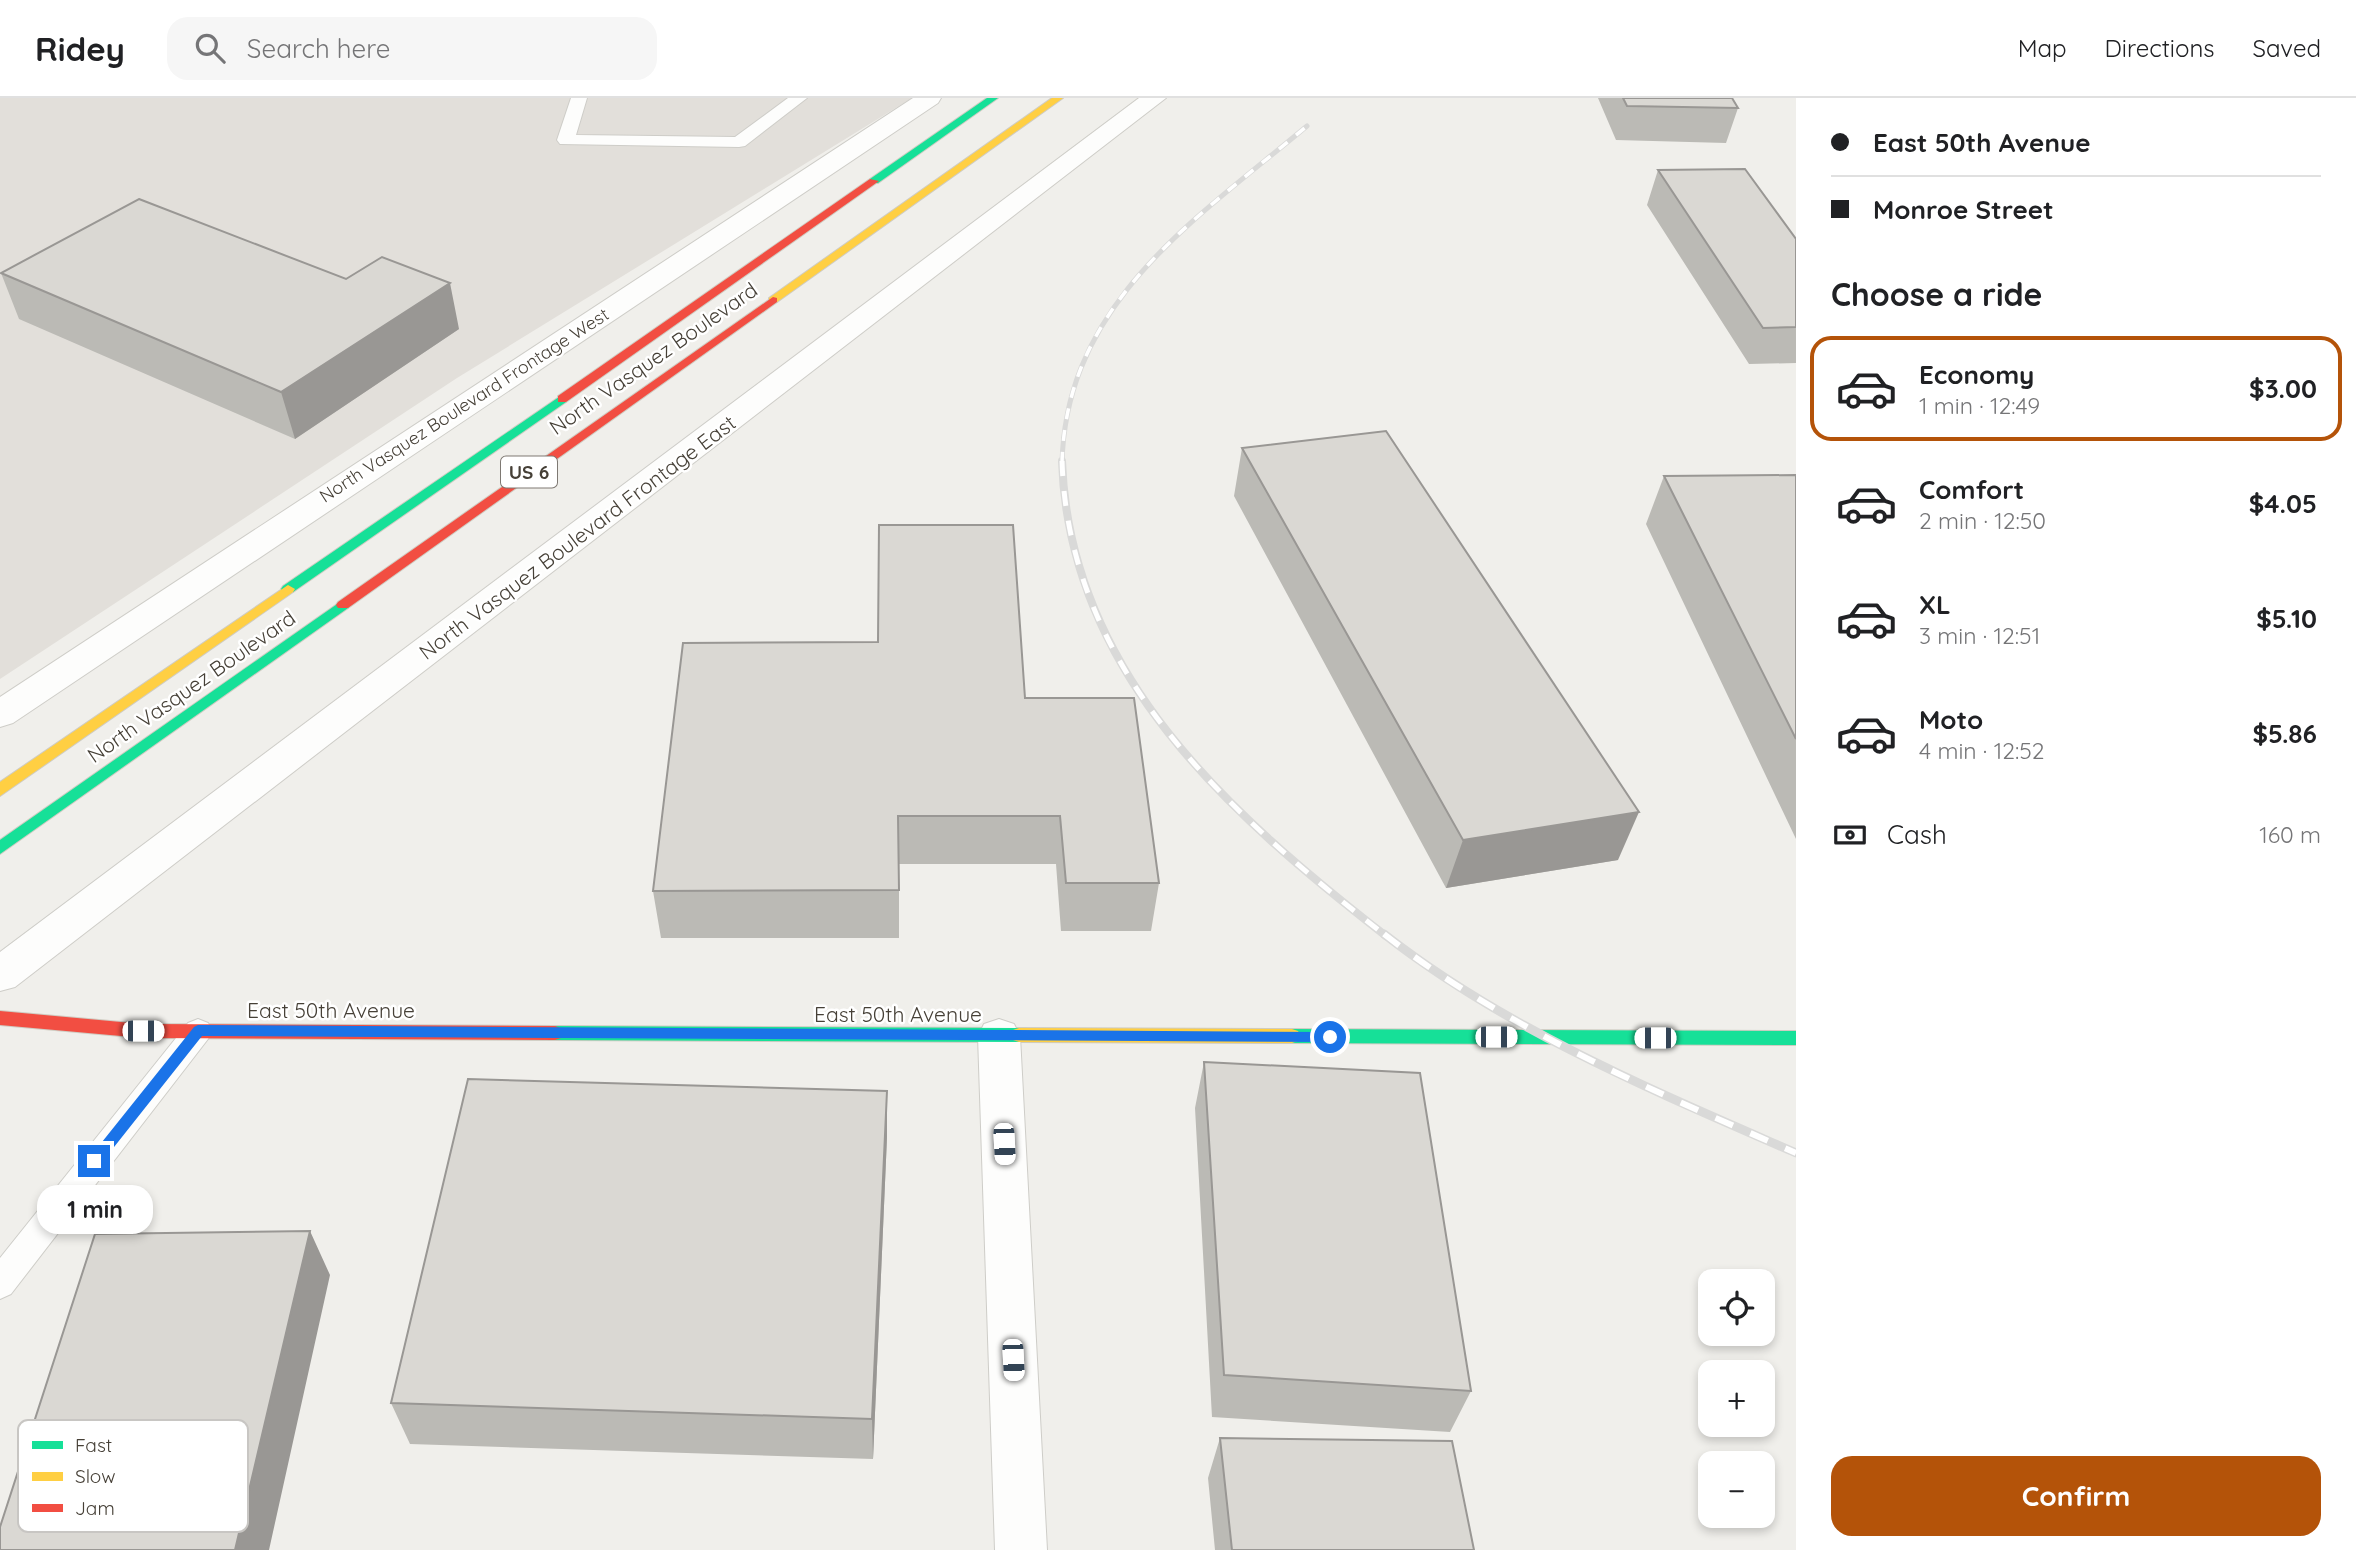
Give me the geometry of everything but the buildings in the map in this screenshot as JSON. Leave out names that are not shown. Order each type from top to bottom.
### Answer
[{"type":"main road","name":"North Vasquez Boulevard","points":[[0,790],[993,98]]},
{"type":"main road","name":"North Vasquez Boulevard","points":[[0,848],[1058,98]]},
{"type":"main road","name":"East 50th Avenue","points":[[0,1018],[143,1031],[1796,1038]]},
{"type":"street","name":"North Vasquez Boulevard Frontage West","points":[[0,715],[929,98]]},
{"type":"street","name":"North Vasquez Boulevard Frontage East","points":[[0,975],[1154,98]]},
{"type":"street","points":[[999,1035],[1021,1550]]},
{"type":"lane","points":[[579,98],[566,140],[739,142],[799,98]]},
{"type":"lane","points":[[0,1284],[198,1031]]},
{"type":"shaded area","points":[[0,98],[912,98],[457,378],[0,679]]},
{"type":"railway","points":[[1062,462],[1069,406],[1086,356],[1112,310],[1144,269],[1181,231],[1307,126]]},
{"type":"railway","points":[[1062,462],[1072,538],[1094,608],[1127,673],[1168,733],[1217,789],[1271,841],[1386,936]]},
{"type":"railway","points":[[1384,934],[1480,1000],[1531,1029],[1636,1082],[1796,1153]]},
{"type":"traffic: fast","points":[[874,181],[993,98]]},
{"type":"traffic: fast","points":[[288,589],[562,399]]},
{"type":"traffic: fast","points":[[0,848],[343,605]]},
{"type":"traffic: fast","points":[[555,1033],[1019,1035]]},
{"type":"traffic: fast","points":[[1292,1036],[1796,1038]]},
{"type":"traffic: slow","points":[[773,300],[1058,98]]},
{"type":"traffic: slow","points":[[0,790],[288,589]]},
{"type":"traffic: slow","points":[[1019,1035],[1292,1036]]},
{"type":"traffic: jam","points":[[562,399],[874,181]]},
{"type":"traffic: jam","points":[[343,605],[773,300]]},
{"type":"traffic: jam","points":[[0,1018],[143,1031],[555,1033]]},
{"type":"route","points":[[94,1161],[198,1031],[1330,1037]]}]
